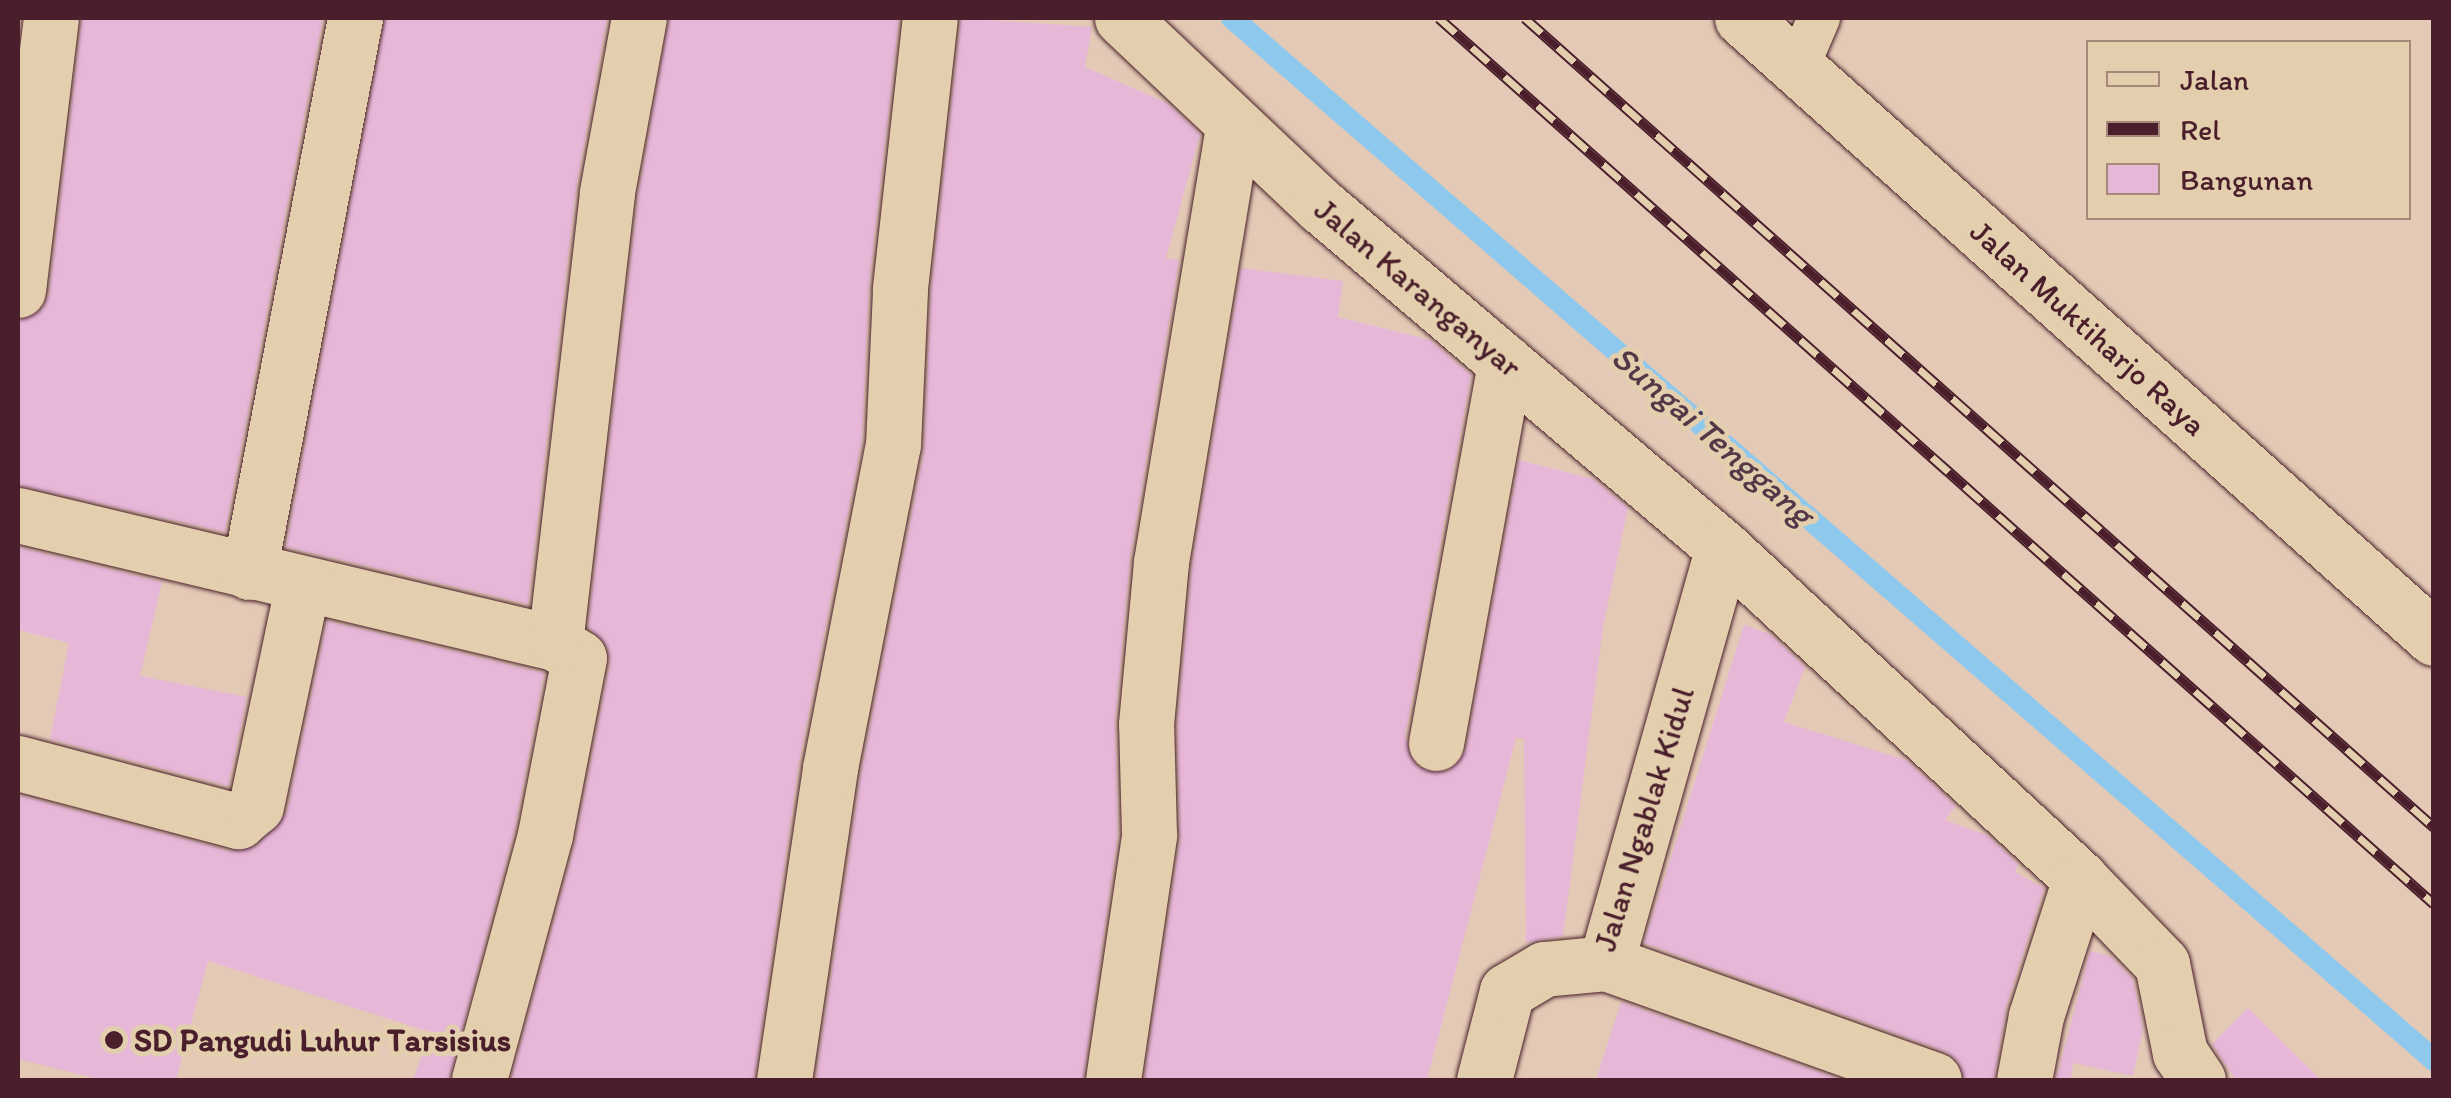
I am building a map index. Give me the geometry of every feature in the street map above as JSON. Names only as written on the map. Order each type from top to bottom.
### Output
[{"type":"street","points":[[18,290],[51,18]]},
{"type":"street","points":[[248,572],[355,18]]},
{"type":"street","points":[[555,643],[607,192],[639,18]]},
{"type":"street","points":[[784,1080],[830,768],[893,445],[900,288],[930,18]]},
{"type":"street","name":"Jalan Karanganyar","points":[[1122,18],[1233,125],[1723,548],[2080,879],[2162,964],[2180,1052],[2198,1080]]},
{"type":"street","name":"Jalan Muktiharjo Raya","points":[[1742,18],[2434,638]]},
{"type":"street","points":[[1113,1080],[1149,835],[1146,724],[1161,562],[1233,125]]},
{"type":"street","points":[[1436,744],[1505,362]]},
{"type":"street","points":[[18,515],[302,588],[555,643],[573,652],[582,668],[479,1080]]},
{"type":"street","name":"Jalan Ngablak Kidul","points":[[1484,1080],[1507,991],[1544,969],[1606,963],[1723,548]]},
{"type":"street","points":[[18,763],[238,821],[256,806],[302,588]]},
{"type":"street","points":[[2024,1080],[2036,1016],[2080,879]]},
{"type":"street","points":[[1606,963],[1934,1080]]},
{"type":"lane","points":[[1798,67],[1819,18]]},
{"type":"building","points":[[82,18],[323,18],[225,532],[18,485],[18,321],[42,309],[49,294]]},
{"type":"building","points":[[385,18],[607,18],[576,188],[528,604],[286,547]]},
{"type":"building","points":[[669,18],[899,18],[869,285],[862,441],[799,762],[754,1080],[511,1080],[575,843],[610,664],[607,645],[588,627],[638,197]]},
{"type":"building","points":[[961,18],[1092,27],[1085,67],[1167,103],[1200,134],[1166,258],[1179,260],[1130,559],[1115,721],[1118,833],[1083,1080],[816,1080],[861,773],[924,451],[931,290]]},
{"type":"building","points":[[1241,268],[1343,281],[1338,317],[1430,340],[1471,375],[1405,737],[1417,767],[1447,772],[1466,750],[1519,460],[1593,479],[1628,508],[1603,627],[1563,936],[1526,943],[1524,739],[1516,738],[1427,1080],[1144,1080],[1180,840],[1177,725],[1192,566]]},
{"type":"building","points":[[18,547],[162,582],[140,676],[247,697],[228,786],[50,739],[69,643],[18,630]]},
{"type":"building","points":[[327,621],[544,673],[515,828],[449,1080],[413,1080],[430,1032],[208,961],[176,1080],[102,1080],[18,1059],[18,795],[230,851],[257,846],[287,812]]},
{"type":"building","points":[[1744,625],[1770,634],[1805,667],[1784,722],[1906,760],[1956,806],[1945,820],[1987,835],[2018,864],[2015,872],[2044,888],[2006,1007],[1994,1080],[1964,1080],[1958,1061],[1944,1051],[1644,943]]},
{"type":"building","points":[[2090,951],[2110,956],[2133,979],[2143,1029],[2133,1076],[2073,1063],[2071,1080],[2056,1080]]},
{"type":"building","points":[[1621,1002],[1842,1080],[1596,1080]]},
{"type":"building","points":[[2248,1008],[2321,1080],[2236,1080],[2212,1044]]},
{"type":"waterway","name":"Sungai Tenggang","points":[[1232,18],[2434,1060]]},
{"type":"railway","points":[[1439,18],[2434,904]]},
{"type":"railway","points":[[1525,18],[2434,827]]},
{"type":"place","name":"SD Pangudi Luhur Tarsisius","points":[[114,1040]]}]
